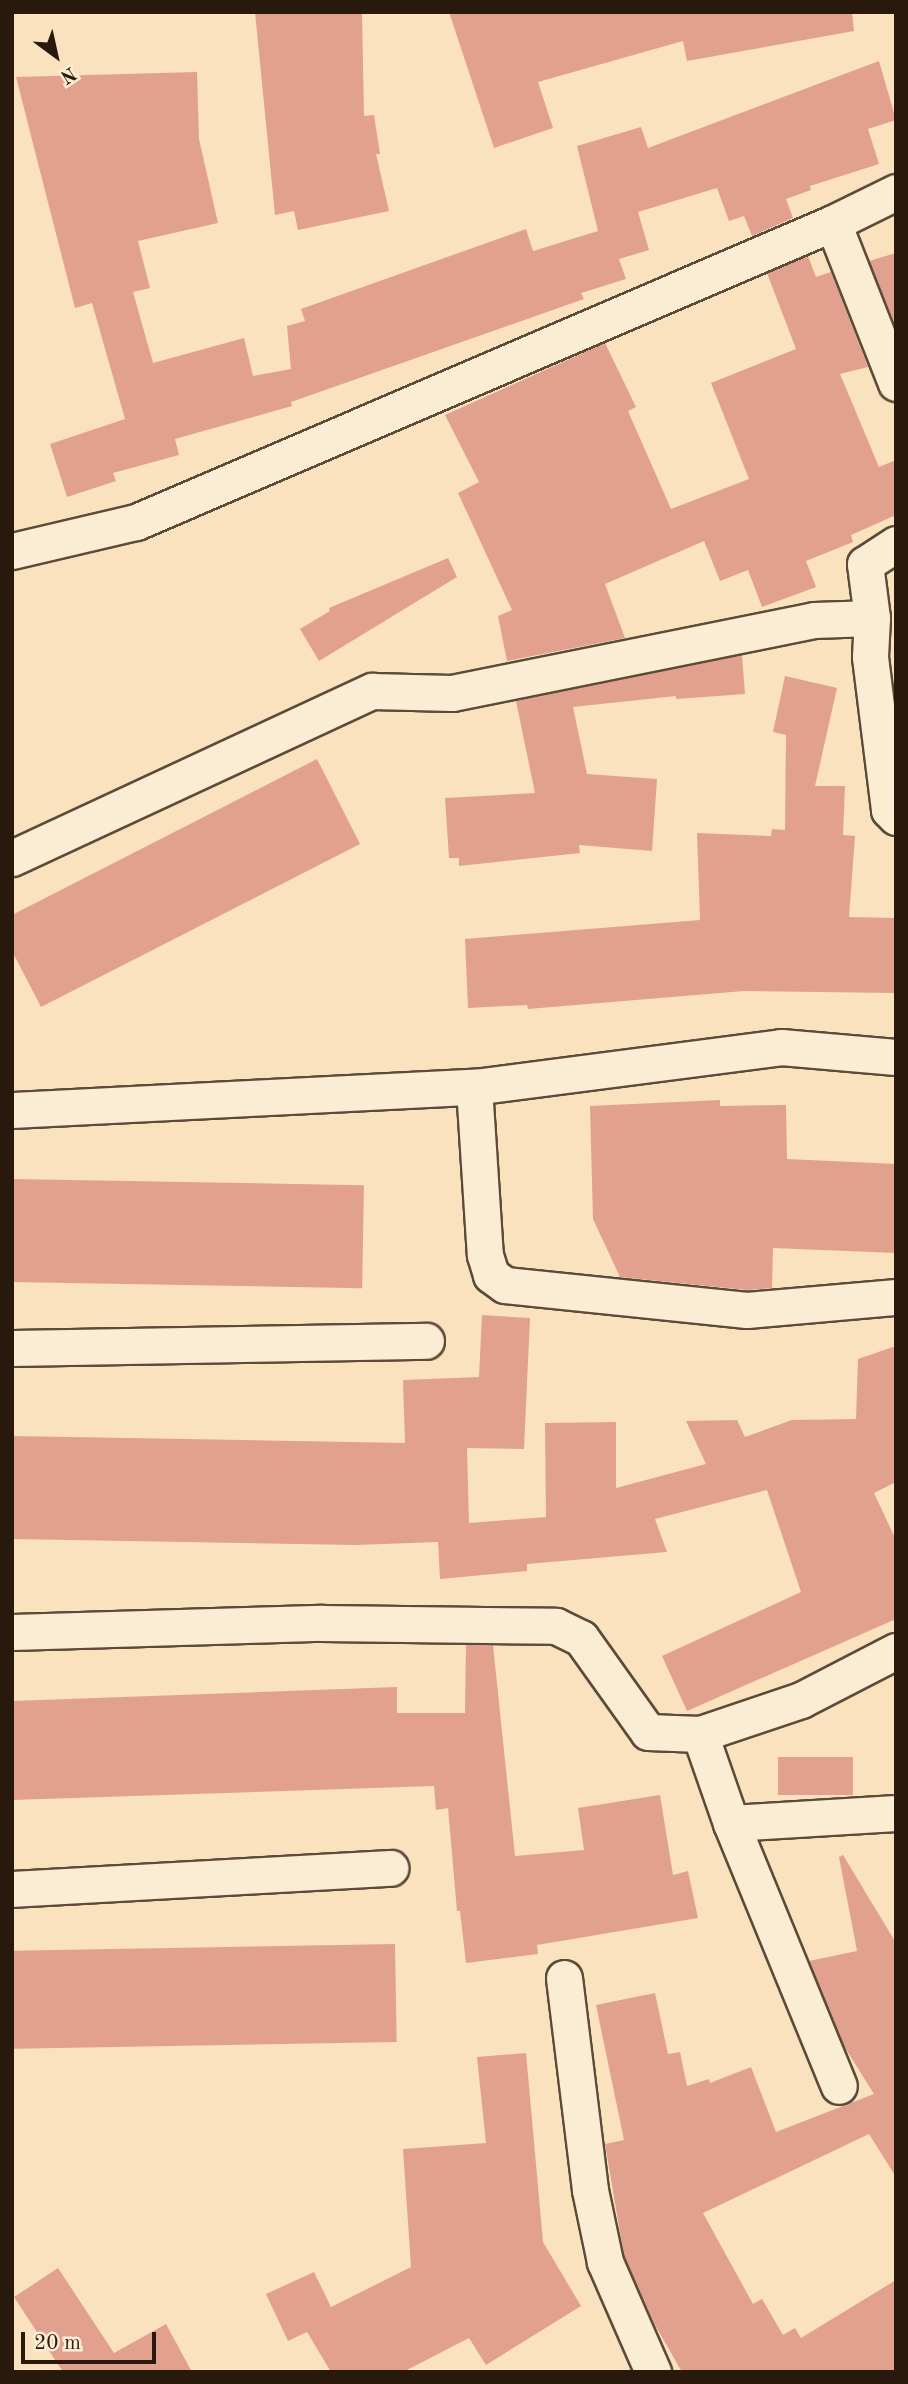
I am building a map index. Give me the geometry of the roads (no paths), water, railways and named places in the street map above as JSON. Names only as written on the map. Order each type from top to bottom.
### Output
[{"type":"street","points":[[12,551],[136,522],[833,223],[896,192]]},
{"type":"street","points":[[833,223],[896,383]]},
{"type":"street","points":[[896,544],[865,564],[872,618],[883,655],[889,810],[896,817]]},
{"type":"street","points":[[12,858],[372,691],[452,693],[814,620],[872,618]]},
{"type":"street","points":[[12,1110],[474,1087],[780,1047],[896,1056]]},
{"type":"street","points":[[474,1087],[485,1255],[491,1275],[505,1285],[747,1310],[896,1297]]},
{"type":"street","points":[[12,1348],[426,1341]]},
{"type":"street","points":[[12,1632],[323,1623],[556,1626],[581,1638],[648,1732],[700,1734],[801,1700],[896,1651]]},
{"type":"street","points":[[700,1734],[731,1822],[839,2086]]},
{"type":"street","points":[[731,1822],[896,1813]]},
{"type":"street","points":[[12,1889],[390,1868]]},
{"type":"street","points":[[564,1978],[590,2190],[605,2262],[653,2372]]}]
